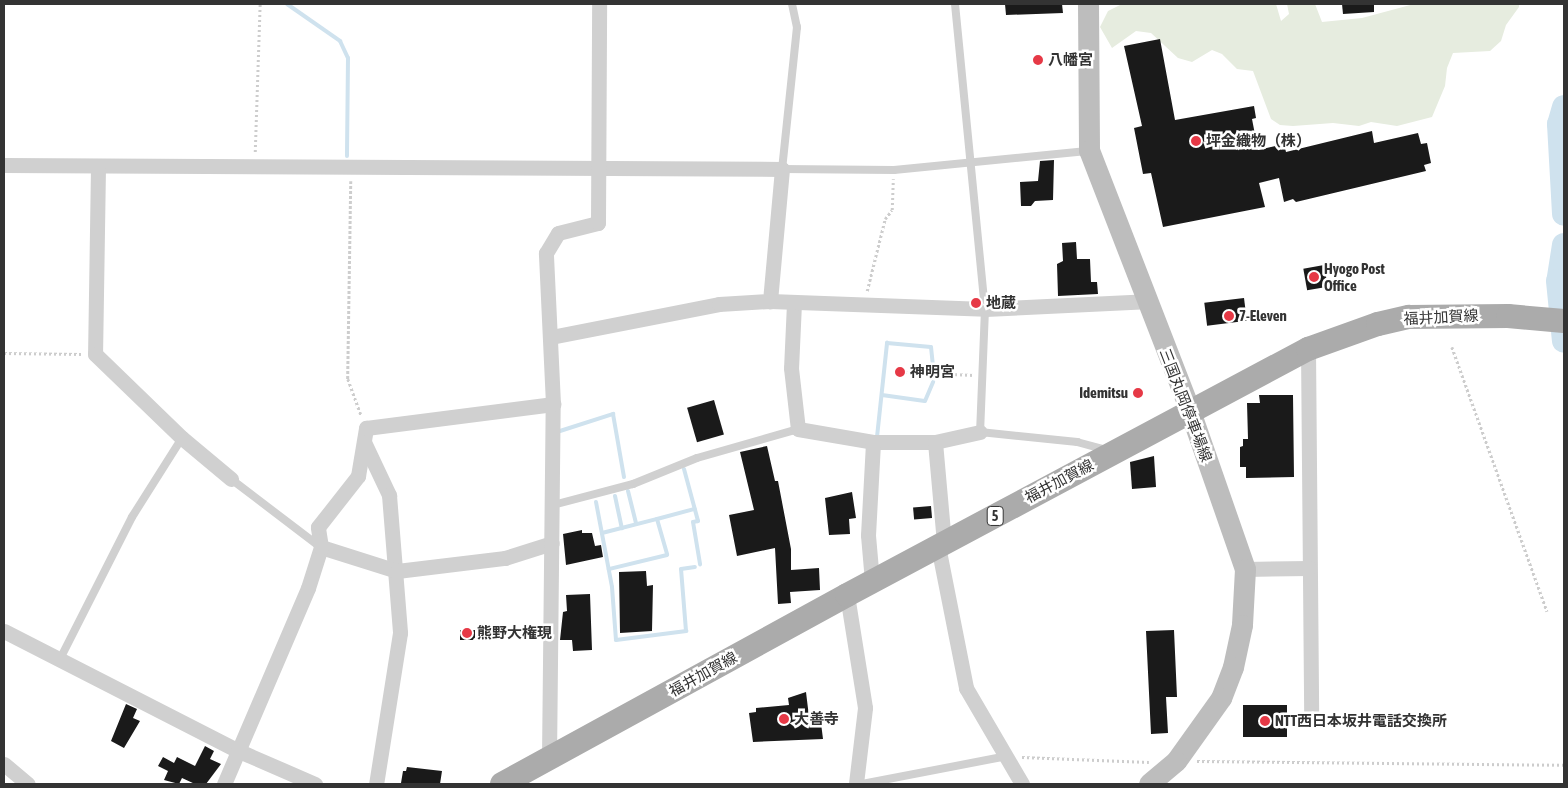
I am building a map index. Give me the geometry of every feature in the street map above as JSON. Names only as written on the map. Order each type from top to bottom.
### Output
[{"type":"main road","name":"三国丸岡停車場線","points":[[1088,4],[1089,150],[1190,411],[1245,569],[1242,625],[1234,667],[1221,698],[1174,762],[1149,784]]},
{"type":"main road","name":"福井加賀線","points":[[502,784],[941,544],[1308,350],[1378,324],[1409,317],[1508,316],[1564,321]]},
{"type":"street","points":[[549,758],[553,404],[546,253],[558,233],[598,223],[599,4]]},
{"type":"street","points":[[4,165],[351,169],[782,169],[770,301]]},
{"type":"street","points":[[98,167],[95,354],[182,438],[231,479]]},
{"type":"street","points":[[551,337],[718,304],[770,301],[863,306],[985,309],[1146,301]]},
{"type":"street","points":[[794,303],[791,368],[798,429],[873,442],[936,442],[980,432]]},
{"type":"street","points":[[1308,350],[1311,717]]},
{"type":"street","points":[[365,435],[553,404]]},
{"type":"street","points":[[224,784],[308,588],[321,547],[318,527],[358,476],[365,435]]},
{"type":"street","points":[[365,435],[389,496],[397,571],[400,633],[376,784]]},
{"type":"street","points":[[872,582],[868,535],[873,442]]},
{"type":"street","points":[[936,442],[941,544],[966,688],[1022,784]]},
{"type":"street","points":[[321,547],[397,571],[505,558],[552,543]]},
{"type":"street","points":[[1245,569],[1309,568]]},
{"type":"street","points":[[847,595],[865,708],[856,784]]},
{"type":"street","points":[[4,631],[59,662],[239,751],[315,784]]},
{"type":"street","points":[[4,764],[28,784]]},
{"type":"lane","points":[[792,4],[797,27],[782,169],[894,170],[1089,150]]},
{"type":"lane","points":[[954,4],[985,309],[980,432],[1077,442],[1114,452]]},
{"type":"lane","points":[[553,505],[633,484],[697,458],[798,429]]},
{"type":"lane","points":[[59,662],[132,517],[182,438]]},
{"type":"lane","points":[[231,479],[321,547]]},
{"type":"lane","points":[[862,784],[1007,756]]},
{"type":"path","points":[[255,167],[260,4]]},
{"type":"path","points":[[351,169],[348,379],[365,435]]},
{"type":"path","points":[[863,306],[885,218],[892,210],[894,170]]},
{"type":"path","points":[[1452,347],[1547,611]]},
{"type":"path","points":[[4,353],[95,354]]},
{"type":"path","points":[[905,372],[983,376]]},
{"type":"path","points":[[479,634],[551,638]]},
{"type":"path","points":[[1007,756],[1174,762],[1564,765]]},
{"type":"shaded area","points":[[1122,4],[1276,4],[1281,21],[1289,14],[1287,4],[1315,4],[1322,22],[1362,18],[1414,4],[1519,4],[1519,7],[1506,25],[1501,41],[1490,51],[1453,53],[1447,68],[1445,86],[1432,117],[1397,126],[1371,122],[1359,126],[1333,123],[1293,126],[1280,125],[1271,119],[1253,71],[1237,69],[1222,54],[1212,50],[1192,62],[1178,58],[1151,33],[1136,31],[1112,48],[1100,27],[1108,11]]},
{"type":"building","points":[[1005,4],[1062,4],[1063,13],[1006,15]]},
{"type":"building","points":[[1342,4],[1374,4],[1374,12],[1343,14]]},
{"type":"building","points":[[1160,39],[1175,120],[1254,106],[1256,118],[1252,119],[1258,150],[1284,144],[1286,152],[1372,131],[1374,143],[1418,133],[1421,144],[1427,143],[1431,163],[1424,165],[1426,171],[1296,202],[1293,199],[1284,202],[1279,178],[1259,183],[1265,207],[1163,227],[1151,173],[1143,174],[1134,128],[1142,126],[1124,46]]},
{"type":"building","points":[[1054,160],[1053,200],[1035,201],[1031,206],[1021,206],[1020,182],[1038,181],[1040,161]]},
{"type":"building","points":[[1076,242],[1077,259],[1090,259],[1091,282],[1097,282],[1098,294],[1058,296],[1057,264],[1063,261],[1062,243]]},
{"type":"building","points":[[1324,265],[1328,287],[1307,290],[1303,269]]},
{"type":"building","points":[[1244,298],[1247,321],[1207,326],[1204,303]]},
{"type":"building","points":[[1259,395],[1293,395],[1294,477],[1246,478],[1246,467],[1240,467],[1240,447],[1243,446],[1243,439],[1248,439],[1247,403],[1260,403]]},
{"type":"building","points":[[714,400],[724,435],[697,442],[687,408]]},
{"type":"building","points":[[767,446],[775,481],[778,481],[791,549],[791,570],[819,568],[820,590],[790,592],[791,603],[778,604],[775,548],[737,556],[729,515],[754,510],[740,452]]},
{"type":"building","points":[[1154,456],[1156,487],[1132,489],[1130,462]]},
{"type":"building","points":[[852,492],[856,518],[849,519],[850,534],[829,535],[825,498]]},
{"type":"building","points":[[931,506],[932,518],[914,520],[913,508]]},
{"type":"building","points":[[582,530],[582,533],[592,533],[595,546],[601,545],[603,557],[566,565],[563,534]]},
{"type":"building","points":[[646,571],[647,586],[653,585],[652,631],[620,633],[619,572]]},
{"type":"building","points":[[590,594],[592,650],[573,651],[572,640],[560,640],[563,612],[567,611],[566,595]]},
{"type":"building","points":[[460,630],[475,630],[475,640],[460,640]]},
{"type":"building","points":[[1174,630],[1177,697],[1166,697],[1168,733],[1151,734],[1146,631]]},
{"type":"building","points":[[806,692],[810,725],[821,723],[823,739],[753,742],[749,713],[756,712],[756,708],[789,705],[788,698]]},
{"type":"building","points":[[126,704],[137,709],[133,718],[140,721],[124,748],[111,741]]},
{"type":"building","name":"NTT西日本坂井電話交換所","points":[[1243,705],[1287,705],[1287,737],[1243,737]]},
{"type":"building","points":[[205,746],[214,751],[210,759],[221,764],[206,784],[195,784],[182,778],[179,784],[164,780],[168,771],[158,766],[163,757],[174,763],[177,757],[195,766]]},
{"type":"building","points":[[407,767],[442,771],[440,784],[401,783],[403,771],[406,771]]},
{"type":"waterway","points":[[287,4],[340,41],[348,58],[347,156]]},
{"type":"waterway","points":[[1564,107],[1559,124],[1564,214]]},
{"type":"waterway","points":[[1564,245],[1558,281],[1564,341]]},
{"type":"waterway","points":[[877,437],[887,343],[931,347],[933,365]]},
{"type":"waterway","points":[[882,395],[925,401],[933,382]]},
{"type":"waterway","points":[[560,431],[613,414],[624,477]]},
{"type":"waterway","points":[[684,469],[698,521],[693,522],[700,564]]},
{"type":"waterway","points":[[628,491],[636,524]]},
{"type":"waterway","points":[[615,496],[622,528]]},
{"type":"waterway","points":[[596,502],[612,587],[616,640],[686,631],[681,569],[695,567]]},
{"type":"waterway","points":[[657,519],[695,509]]},
{"type":"waterway","points":[[602,533],[657,519],[667,555],[609,569]]},
{"type":"place","name":"八幡宮","points":[[1038,60]]},
{"type":"place","name":"坪金織物（株）","points":[[1196,141]]},
{"type":"place","name":"Hyogo Post Office","points":[[1314,277]]},
{"type":"place","name":"地蔵","points":[[976,303]]},
{"type":"place","name":"7-Eleven","points":[[1229,316]]},
{"type":"place","name":"神明宮","points":[[900,372]]},
{"type":"place","name":"Idemitsu","points":[[1138,393]]},
{"type":"place","name":"熊野大権現","points":[[467,633]]},
{"type":"place","name":"大善寺","points":[[784,719]]},
{"type":"place","name":"NTT西日本坂井電話交換所","points":[[1265,721]]}]
